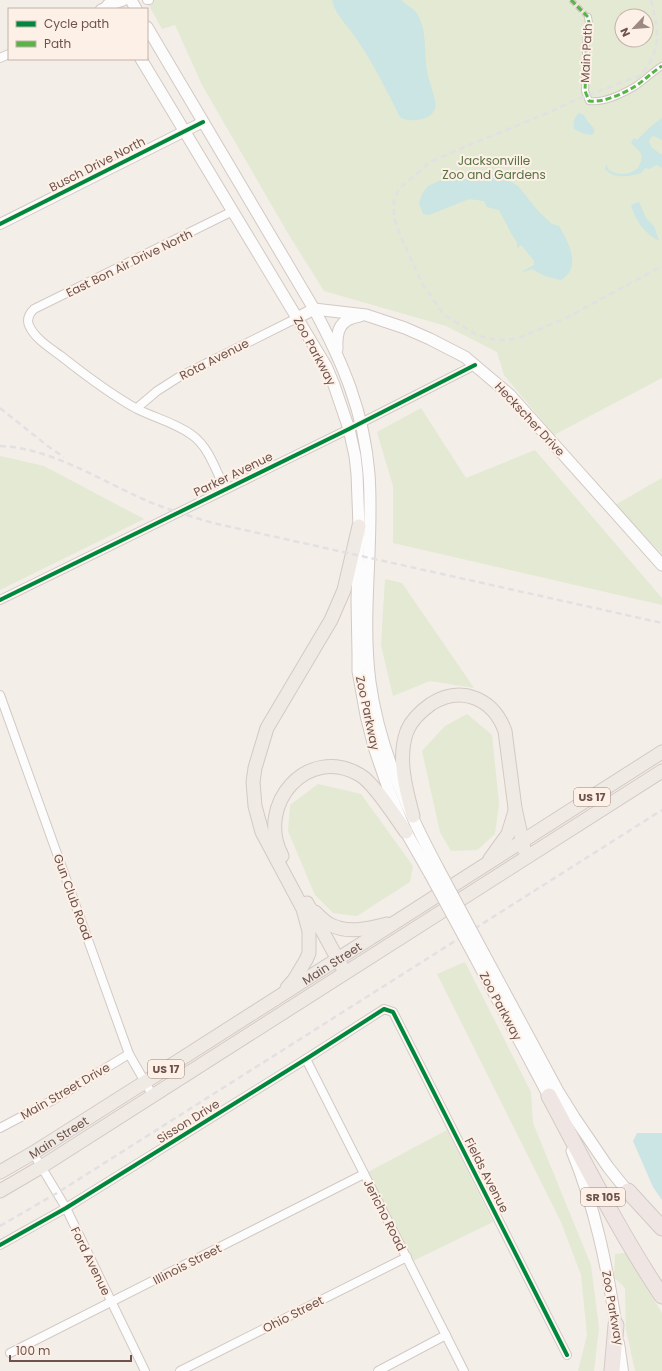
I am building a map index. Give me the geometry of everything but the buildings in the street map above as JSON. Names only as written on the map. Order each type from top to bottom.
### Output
[{"type":"highway","name":"SR 105","points":[[549,1096],[642,1266],[662,1296]]},
{"type":"highway","name":"SR 105","points":[[628,1192],[662,1228]]},
{"type":"highway","points":[[612,1371],[616,1325]]},
{"type":"main road","points":[[106,6],[123,0]]},
{"type":"main road","name":"Zoo Parkway","points":[[148,29],[314,309],[337,354],[354,394],[362,422],[369,474],[367,615],[370,683],[386,749],[434,871]]},
{"type":"main road","name":"Zoo Parkway","points":[[142,60],[326,366],[337,392],[349,429],[358,474],[360,526],[357,600],[359,678],[374,747],[388,788],[406,832],[434,871],[480,956],[567,1105],[595,1148],[628,1192],[662,1233]]},
{"type":"main road","points":[[297,318],[314,309]]},
{"type":"main road","name":"Heckscher Drive","points":[[314,309],[366,315],[405,328],[465,357],[510,395],[662,564]]},
{"type":"main road","points":[[337,354],[336,336],[339,327],[354,317],[366,315]]},
{"type":"main road","points":[[342,976],[262,832],[255,806],[253,782],[255,768],[267,728],[331,620],[344,590],[360,526]]},
{"type":"main road","points":[[413,816],[402,763],[407,732],[418,714],[442,698],[452,695],[461,695],[479,699],[493,710],[503,724],[507,738],[515,808],[526,857]]},
{"type":"main road","name":"Main Street","points":[[0,1172],[33,1153],[276,999],[662,752]]},
{"type":"main road","points":[[276,999],[294,980],[309,953],[309,931],[306,909],[280,852],[274,825],[280,800],[288,788],[299,777],[313,770],[330,767],[346,768],[361,775],[373,787],[406,832]]},
{"type":"main road","name":"Main Street","points":[[0,1191],[41,1167],[153,1096],[662,771]]},
{"type":"main road","points":[[486,864],[508,834],[515,808]]},
{"type":"main road","points":[[306,909],[328,924],[346,930],[372,928],[397,922]]},
{"type":"main road","name":"Zoo Parkway","points":[[480,956],[549,1096],[575,1159],[595,1220],[616,1325]]},
{"type":"street","name":"Main Path","points":[[588,17],[589,23],[586,39],[585,90],[589,101],[600,101],[631,88],[662,66]]},
{"type":"street","name":"Busch Drive North","points":[[0,224],[203,122]]},
{"type":"street","name":"East Bon Air Drive North","points":[[136,408],[95,383],[41,340],[28,324],[29,314],[34,309],[233,211]]},
{"type":"street","name":"Rota Avenue","points":[[136,408],[179,376],[297,318]]},
{"type":"street","name":"Parker Avenue","points":[[0,600],[349,429],[475,365]]},
{"type":"street","points":[[136,408],[191,434],[200,442],[208,453],[225,489]]},
{"type":"street","name":"Gun Club Road","points":[[0,695],[129,1054],[153,1096]]},
{"type":"street","name":"Sisson Drive","points":[[0,1245],[66,1208],[384,1009]]},
{"type":"street","name":"Fields Avenue","points":[[384,1009],[393,1012],[567,1356]]},
{"type":"street","name":"Main Street Drive","points":[[0,1128],[53,1100],[129,1054]]},
{"type":"street","name":"Jericho Road","points":[[306,1059],[464,1371]]},
{"type":"street","name":"Ford Avenue","points":[[33,1153],[66,1208],[145,1371]]},
{"type":"street","name":"Illinois Street","points":[[10,1354],[364,1174]]},
{"type":"street","name":"Ohio Street","points":[[180,1371],[407,1257]]},
{"type":"street","name":"Zoo Parkway","points":[[616,1325],[623,1371]]},
{"type":"street","points":[[378,1371],[446,1335]]},
{"type":"green space","name":"Jacksonville Zoo and Gardens","points":[[146,0],[662,0],[662,378],[554,435],[504,375],[497,352],[446,326],[324,291],[289,235],[202,85],[175,25],[162,29]]},
{"type":"green space","points":[[421,408],[466,478],[535,450],[662,598],[662,605],[393,543],[393,486],[377,432]]},
{"type":"green space","points":[[0,456],[44,466],[144,519],[0,590]]},
{"type":"green space","points":[[662,478],[662,554],[615,505]]},
{"type":"green space","points":[[385,579],[402,583],[474,688],[430,681],[393,696],[381,645]]},
{"type":"green space","points":[[467,714],[492,735],[499,803],[495,834],[477,850],[451,851],[440,832],[422,751],[445,726]]},
{"type":"green space","points":[[318,784],[361,794],[413,866],[410,882],[357,916],[333,913],[315,895],[288,831],[290,805]]},
{"type":"green space","points":[[465,962],[531,1092],[533,1123],[591,1265],[599,1328],[594,1371],[578,1371],[587,1335],[581,1275],[561,1222],[437,974]]},
{"type":"green space","points":[[447,1130],[493,1222],[413,1261],[368,1172]]},
{"type":"green space","points":[[625,1253],[662,1313],[662,1371],[635,1371],[626,1329],[625,1288],[614,1277],[615,1254]]},
{"type":"water","points":[[332,0],[401,0],[416,12],[422,23],[427,71],[436,106],[429,116],[419,120],[409,120],[400,117],[369,59],[336,11]]},
{"type":"water","points":[[579,113],[584,115],[593,127],[594,133],[591,135],[574,129],[574,120]]},
{"type":"water","points":[[662,118],[662,140],[654,136],[651,137],[649,142],[652,148],[662,155],[662,168],[657,165],[649,169],[645,168],[641,173],[622,176],[617,176],[605,169],[606,164],[609,170],[618,174],[623,174],[632,172],[636,169],[642,158],[641,153],[631,143],[634,138],[637,140],[652,125]]},
{"type":"water","points":[[489,174],[500,175],[518,186],[539,212],[552,224],[559,226],[572,254],[571,268],[567,275],[561,280],[545,276],[532,269],[523,272],[534,265],[534,261],[522,246],[520,245],[517,249],[517,242],[499,210],[487,207],[484,201],[469,199],[429,215],[423,214],[419,203],[422,194],[428,186],[450,178],[467,179]]},
{"type":"water","points":[[639,202],[646,218],[654,226],[659,241],[649,235],[635,216],[631,205]]},
{"type":"water","points":[[637,1133],[662,1133],[662,1200],[653,1187],[633,1141]]},
{"type":"tunnel","points":[[571,0],[588,17]]},
{"type":"railway","points":[[651,0],[656,21],[657,41],[652,59],[639,76],[575,100],[550,112],[430,162],[399,189],[394,200],[394,217],[400,235],[422,283],[444,315],[479,336],[497,340],[509,340],[521,337],[566,318],[662,266]]},
{"type":"railway","points":[[0,408],[64,457]]},
{"type":"railway","points":[[0,446],[19,448],[55,458],[151,503],[213,523],[662,623]]},
{"type":"railway","points":[[0,1226],[57,1193],[662,810]]},
{"type":"marked path","points":[[571,0],[588,17],[589,23],[586,39],[585,91],[589,101],[600,101],[624,92],[638,85],[662,66]]},
{"type":"cycle path","points":[[0,224],[203,122]]},
{"type":"cycle path","points":[[0,600],[349,429],[475,365]]},
{"type":"cycle path","points":[[0,1245],[66,1208],[384,1009],[393,1012],[567,1355]]}]
